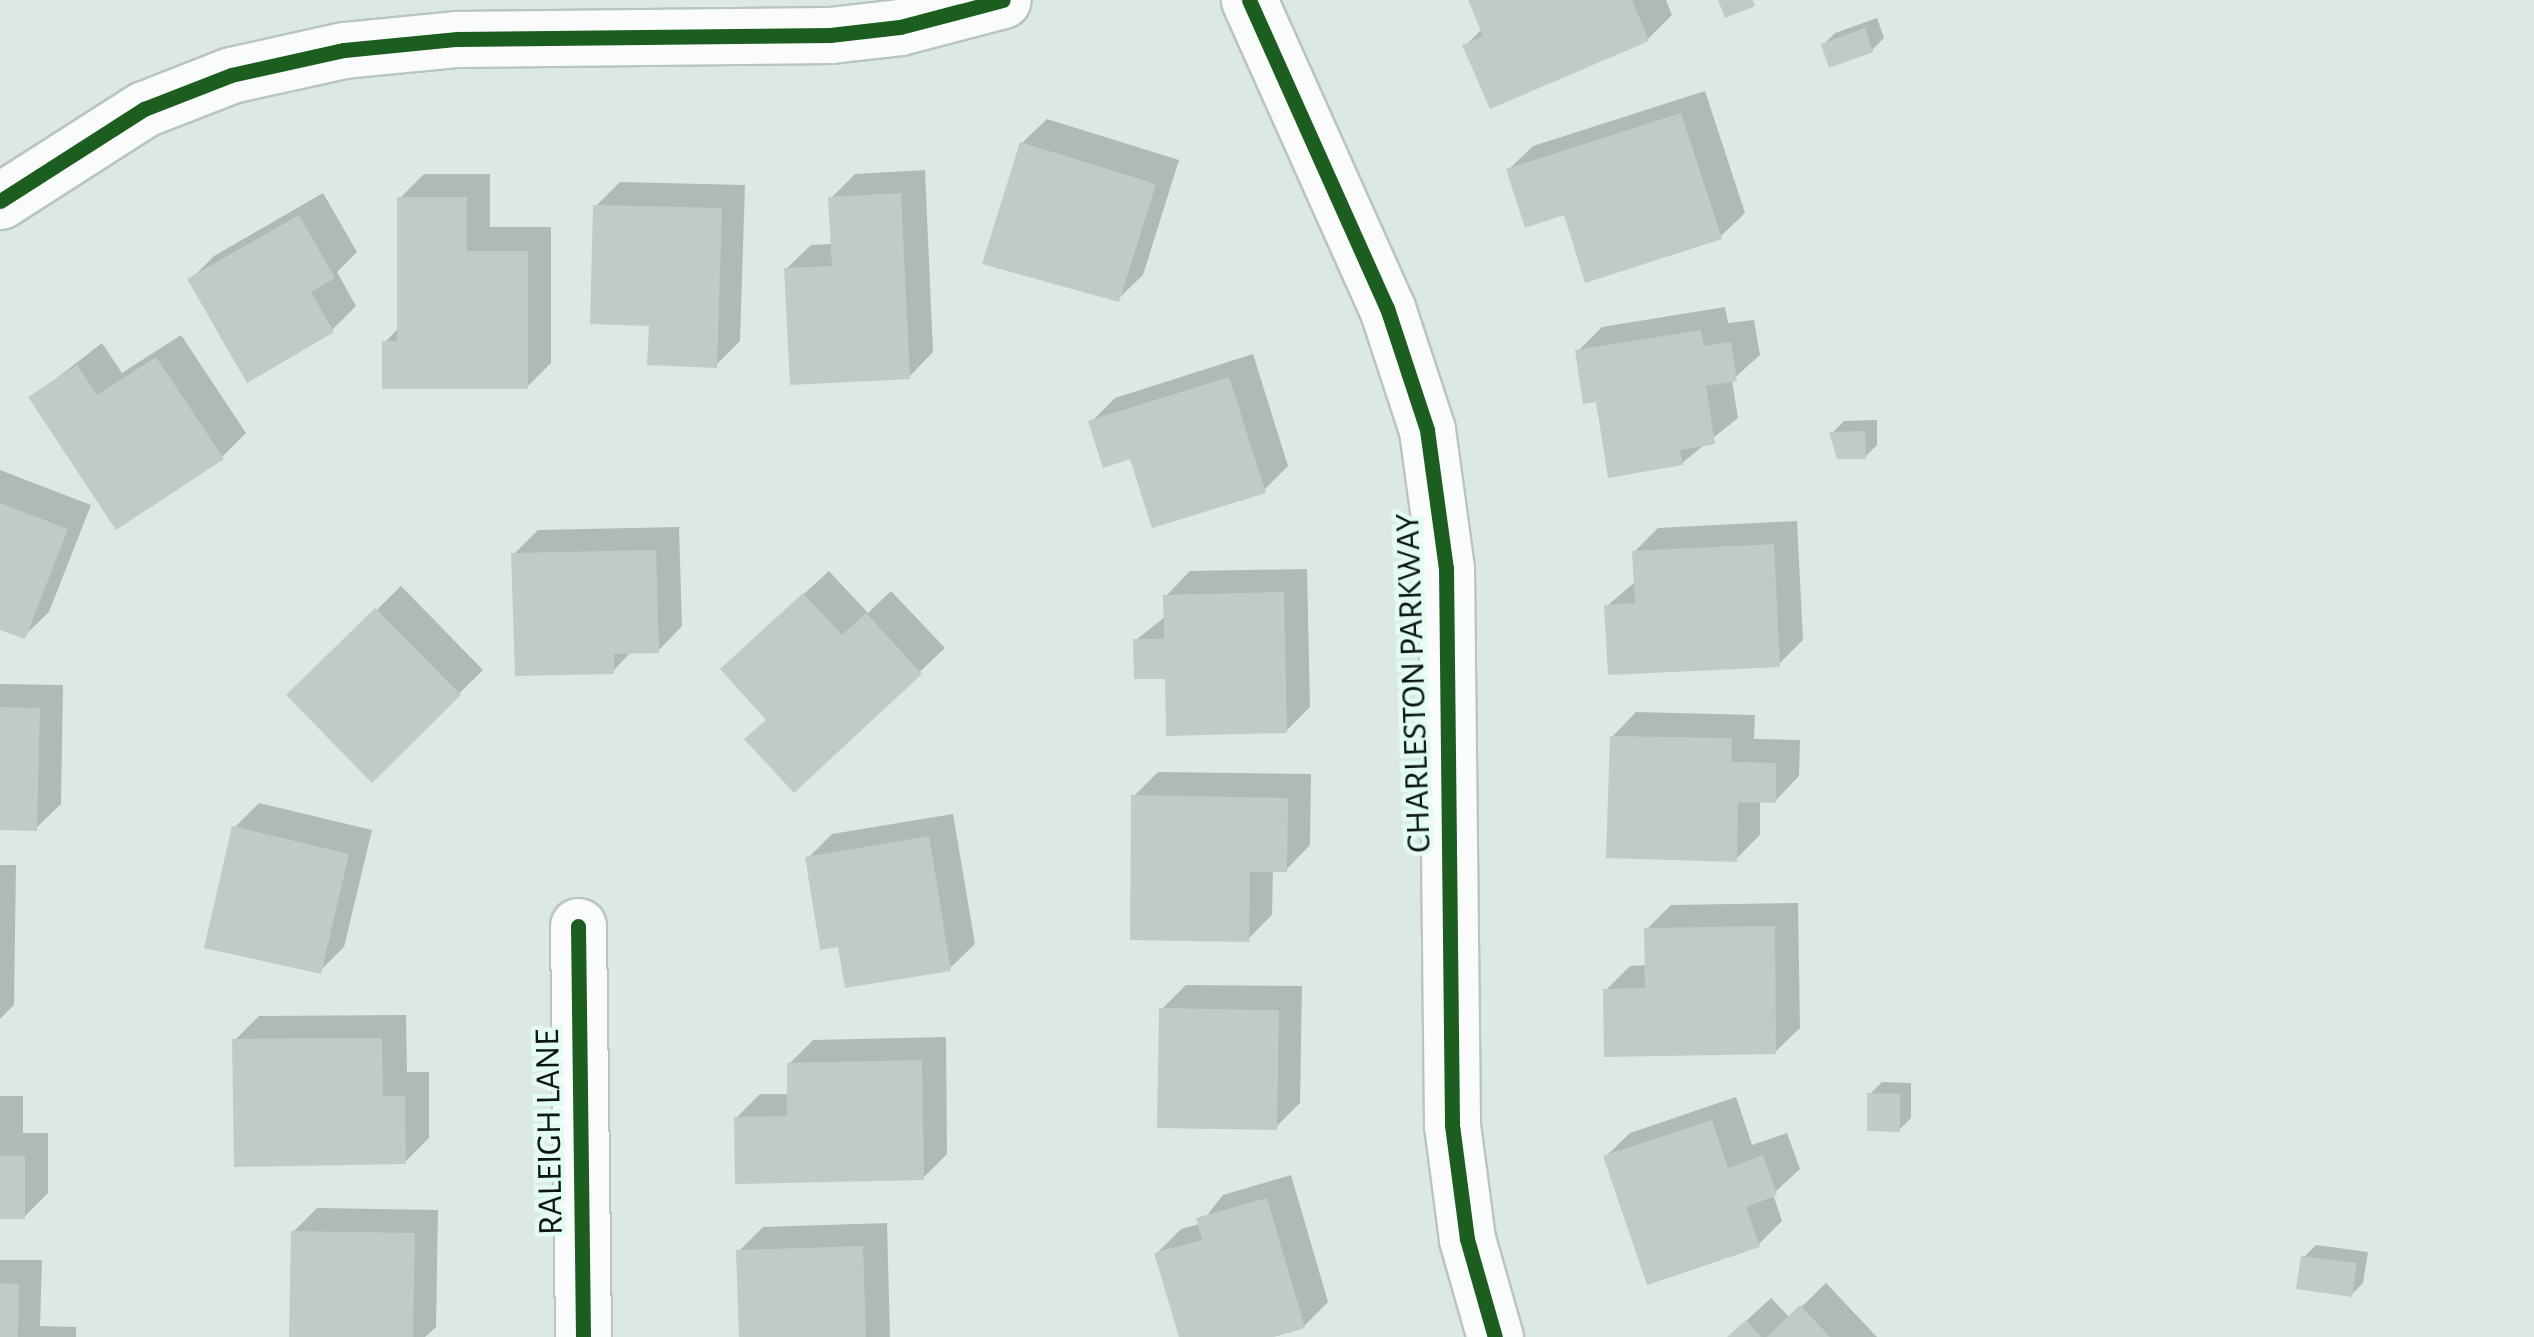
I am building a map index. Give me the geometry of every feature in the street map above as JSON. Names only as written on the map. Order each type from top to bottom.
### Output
[{"type":"street","points":[[0,201],[144,108],[231,75],[344,50],[456,38],[830,35],[900,27],[1003,0]]},
{"type":"street","name":"CHARLESTON PARKWAY","points":[[1249,0],[1387,308],[1427,430],[1446,568],[1452,1126],[1467,1239],[1495,1337]]},
{"type":"street","name":"RALEIGH LANE","points":[[578,926],[582,1337]]},
{"type":"building","points":[[1468,0],[1632,0],[1649,41],[1490,109],[1462,45],[1483,36]]},
{"type":"building","points":[[1718,0],[1753,0],[1755,6],[1725,18]]},
{"type":"building","points":[[1865,28],[1873,52],[1829,68],[1821,44]]},
{"type":"building","points":[[1681,113],[1722,239],[1585,283],[1564,215],[1525,228],[1506,169]]},
{"type":"building","points":[[1020,142],[1156,184],[1119,302],[982,264]]},
{"type":"building","points":[[901,193],[910,379],[790,385],[784,268],[832,266],[828,197]]},
{"type":"building","points":[[397,197],[467,197],[467,251],[528,251],[528,389],[382,389],[382,341],[397,341]]},
{"type":"building","points":[[593,205],[722,208],[717,368],[647,365],[649,326],[590,324]]},
{"type":"building","points":[[299,215],[335,278],[311,292],[334,332],[247,383],[187,279]]},
{"type":"building","points":[[1701,330],[1704,346],[1731,342],[1737,381],[1706,386],[1715,444],[1680,450],[1683,465],[1608,478],[1596,402],[1583,404],[1575,350]]},
{"type":"building","points":[[156,357],[224,459],[116,530],[28,397],[77,365],[97,395]]},
{"type":"building","points":[[1229,377],[1266,493],[1152,528],[1130,459],[1103,468],[1088,421]]},
{"type":"building","points":[[1865,431],[1866,459],[1837,459],[1829,432]]},
{"type":"building","points":[[0,503],[68,529],[25,639],[0,630]]},
{"type":"building","points":[[1774,544],[1780,667],[1608,675],[1604,605],[1635,603],[1632,551]]},
{"type":"building","points":[[656,550],[659,653],[614,654],[614,674],[515,676],[511,553]]},
{"type":"building","points":[[1284,592],[1287,733],[1166,736],[1165,679],[1134,679],[1133,639],[1164,639],[1163,595]]},
{"type":"building","points":[[803,593],[842,635],[866,613],[922,674],[794,793],[744,739],[766,720],[720,669]]},
{"type":"building","points":[[375,608],[461,695],[372,783],[286,695]]},
{"type":"building","points":[[0,707],[40,708],[37,831],[0,830]]},
{"type":"building","points":[[1610,736],[1732,738],[1731,762],[1776,763],[1776,803],[1738,802],[1737,862],[1606,858]]},
{"type":"building","points":[[1131,795],[1288,798],[1287,872],[1250,872],[1249,942],[1130,940]]},
{"type":"building","points":[[232,826],[349,854],[321,974],[204,948]]},
{"type":"building","points":[[929,836],[951,971],[845,988],[838,947],[820,950],[805,857]]},
{"type":"building","points":[[1775,926],[1776,1054],[1604,1057],[1603,989],[1645,988],[1644,928]]},
{"type":"building","points":[[1159,1008],[1279,1010],[1277,1130],[1157,1128]]},
{"type":"building","points":[[382,1038],[383,1096],[405,1096],[406,1164],[234,1167],[232,1039]]},
{"type":"building","points":[[922,1060],[924,1180],[735,1184],[734,1117],[787,1116],[787,1063]]},
{"type":"building","points":[[1867,1093],[1900,1094],[1900,1132],[1867,1131]]},
{"type":"building","points":[[1712,1120],[1728,1168],[1763,1155],[1777,1195],[1746,1207],[1760,1247],[1647,1285],[1603,1156]]},
{"type":"building","points":[[0,1156],[25,1156],[25,1219],[0,1219]]},
{"type":"building","points":[[1267,1198],[1305,1328],[1274,1337],[1179,1337],[1154,1253],[1202,1240],[1196,1218]]},
{"type":"building","points":[[291,1231],[415,1233],[413,1337],[289,1337]]},
{"type":"building","points":[[863,1246],[866,1337],[739,1337],[736,1250]]},
{"type":"building","points":[[2301,1256],[2357,1263],[2352,1297],[2296,1289]]},
{"type":"building","points":[[0,1283],[19,1284],[18,1337],[0,1337]]},
{"type":"building","points":[[1800,1305],[1830,1337],[1767,1337]]},
{"type":"building","points":[[1746,1320],[1761,1337],[1727,1337]]},
{"type":"cycle path","points":[[0,201],[144,109],[231,75],[344,50],[457,39],[830,35],[900,27],[1003,0]]},
{"type":"cycle path","points":[[1249,0],[1387,308],[1427,430],[1446,568],[1452,1125],[1467,1239],[1495,1337]]},
{"type":"cycle path","points":[[578,926],[583,1337]]}]
